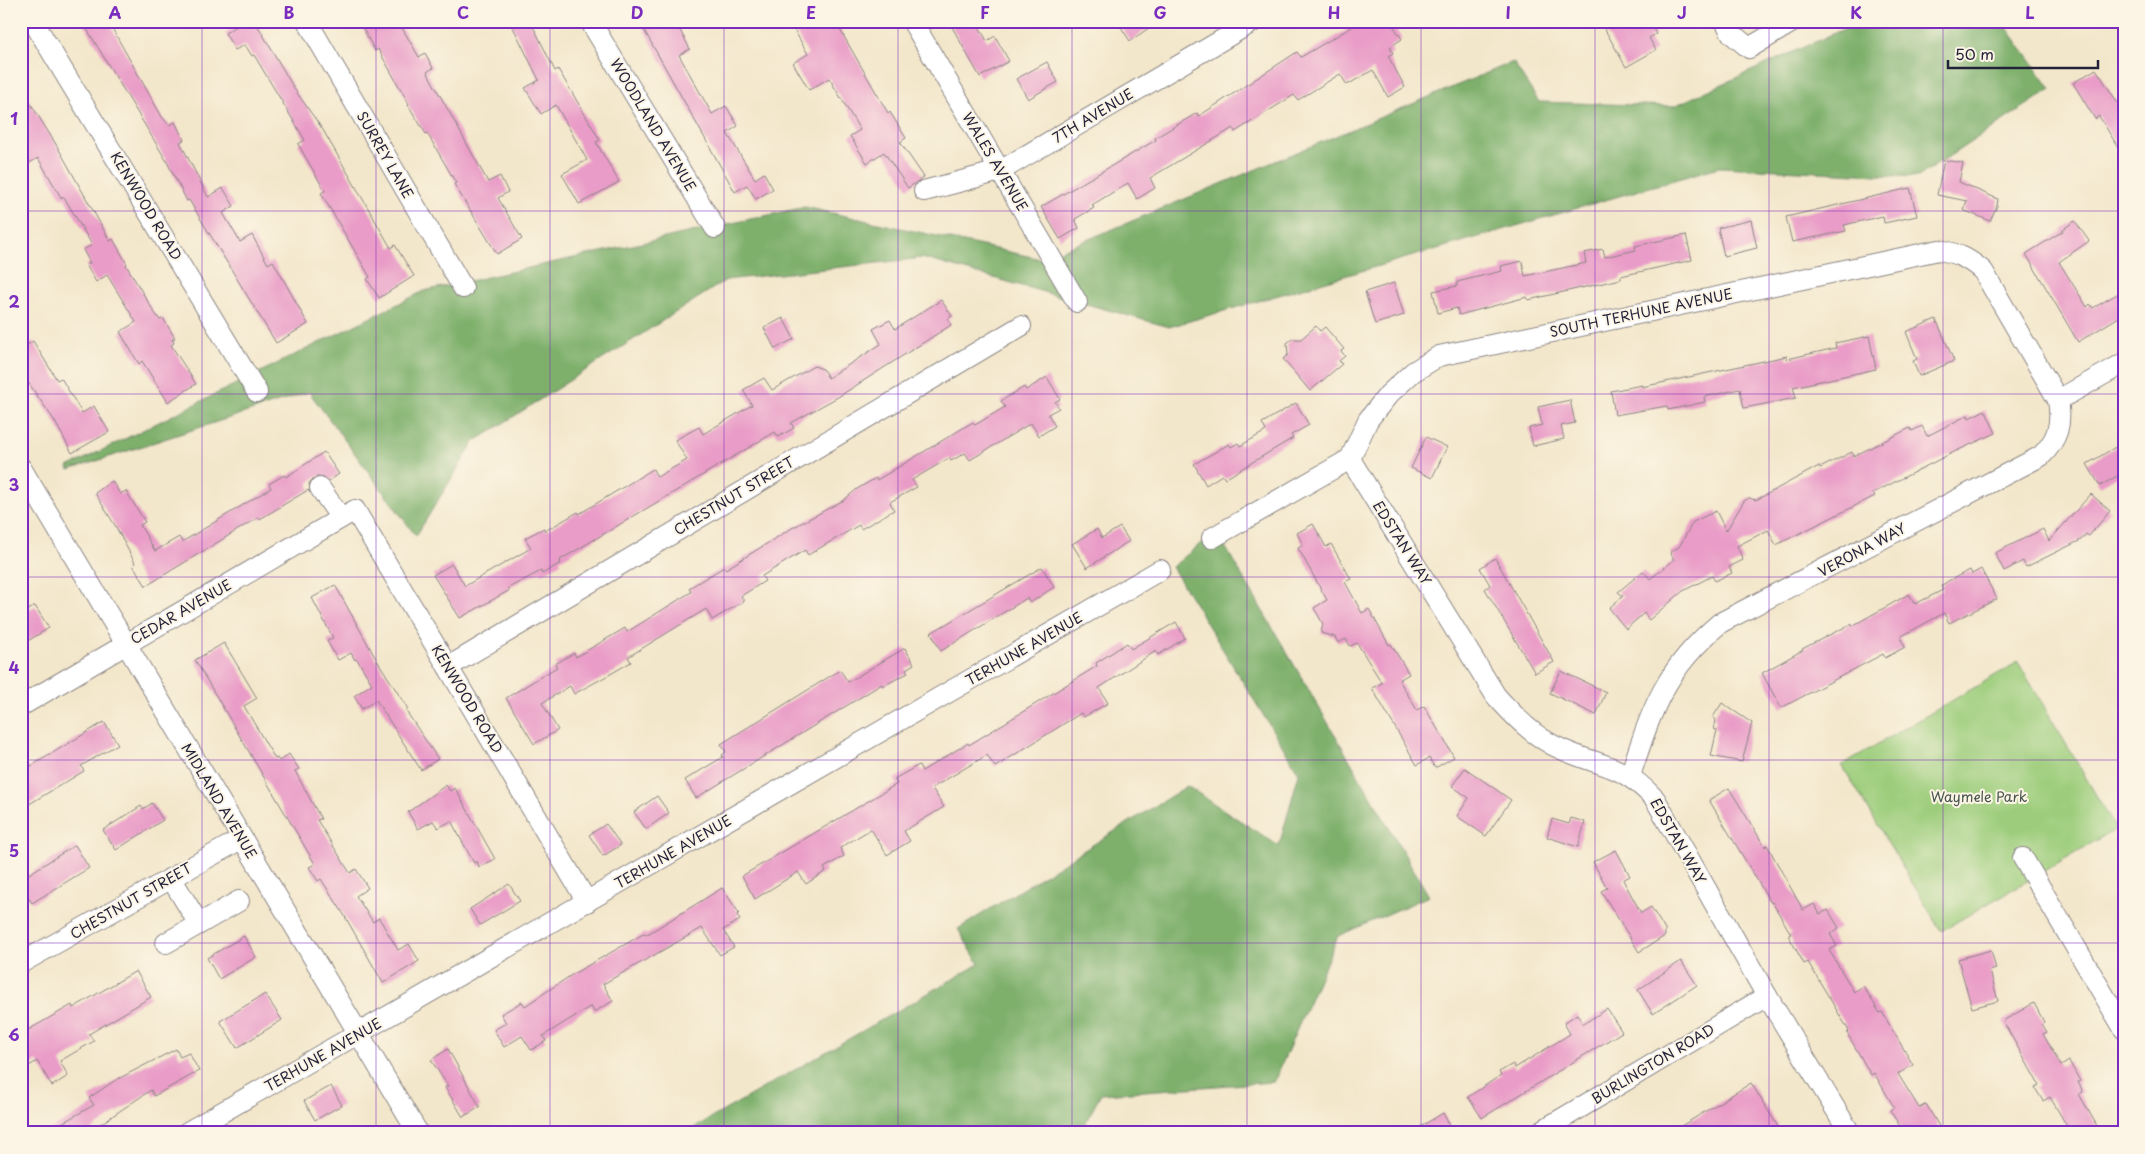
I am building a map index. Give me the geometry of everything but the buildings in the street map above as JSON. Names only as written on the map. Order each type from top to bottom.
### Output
[{"type":"street","name":"KENWOOD ROAD","points":[[33,21],[257,392]]},
{"type":"street","name":"SURREY LANE","points":[[307,21],[463,288]]},
{"type":"street","name":"WOODLAND AVENUE","points":[[590,21],[715,228]]},
{"type":"street","name":"WALES AVENUE","points":[[912,21],[1077,302]]},
{"type":"street","name":"7TH AVENUE","points":[[924,191],[1000,171],[1254,21]]},
{"type":"street","points":[[1724,21],[1732,34],[1749,48],[1794,21]]},
{"type":"street","name":"SOUTH TERHUNE AVENUE","points":[[1350,458],[1368,420],[1389,394],[1414,372],[1439,356],[1939,250],[1956,253],[1971,260],[1983,271],[2058,400]]},
{"type":"street","name":"CHESTNUT STREET","points":[[448,666],[1021,326]]},
{"type":"street","points":[[2058,400],[2124,363]]},
{"type":"street","name":"VERONA WAY","points":[[1630,776],[1659,695],[1675,669],[1697,643],[1720,623],[2041,456],[2051,446],[2058,432],[2061,416],[2058,400]]},
{"type":"street","points":[[1212,538],[1350,458]]},
{"type":"street","name":"EDSTAN WAY","points":[[1350,458],[1496,696],[1515,717],[1536,735],[1561,749],[1613,766],[1630,776],[1655,799],[1767,996],[1850,1133]]},
{"type":"street","name":"MIDLAND AVENUE","points":[[21,468],[418,1133]]},
{"type":"street","points":[[320,488],[342,518]]},
{"type":"street","name":"KENWOOD ROAD","points":[[342,518],[355,510],[587,902]]},
{"type":"street","name":"CEDAR AVENUE","points":[[21,706],[342,518]]},
{"type":"street","name":"TERHUNE AVENUE","points":[[186,1133],[1160,570]]},
{"type":"street","name":"CHESTNUT STREET","points":[[21,964],[241,839]]},
{"type":"street","points":[[2023,858],[2124,1028]]},
{"type":"street","points":[[171,878],[199,924]]},
{"type":"street","points":[[166,943],[239,901]]},
{"type":"street","name":"BURLINGTON ROAD","points":[[1538,1133],[1767,996]]},
{"type":"green space","points":[[1861,21],[2002,21],[2051,89],[1918,177],[1719,167],[1169,327],[922,258],[726,280],[474,442],[416,536],[309,392],[69,470],[68,467],[424,291],[805,207],[1041,259],[1513,62],[1539,102],[1674,106]]},
{"type":"green space","points":[[1216,531],[1429,896],[1338,936],[1274,1082],[1101,1094],[1080,1133],[685,1133],[979,964],[958,929],[1187,786],[1279,846],[1299,773],[1172,567]]},
{"type":"green space","name":"Waymele Park","points":[[2018,662],[2116,829],[1941,931],[1842,765]]}]
